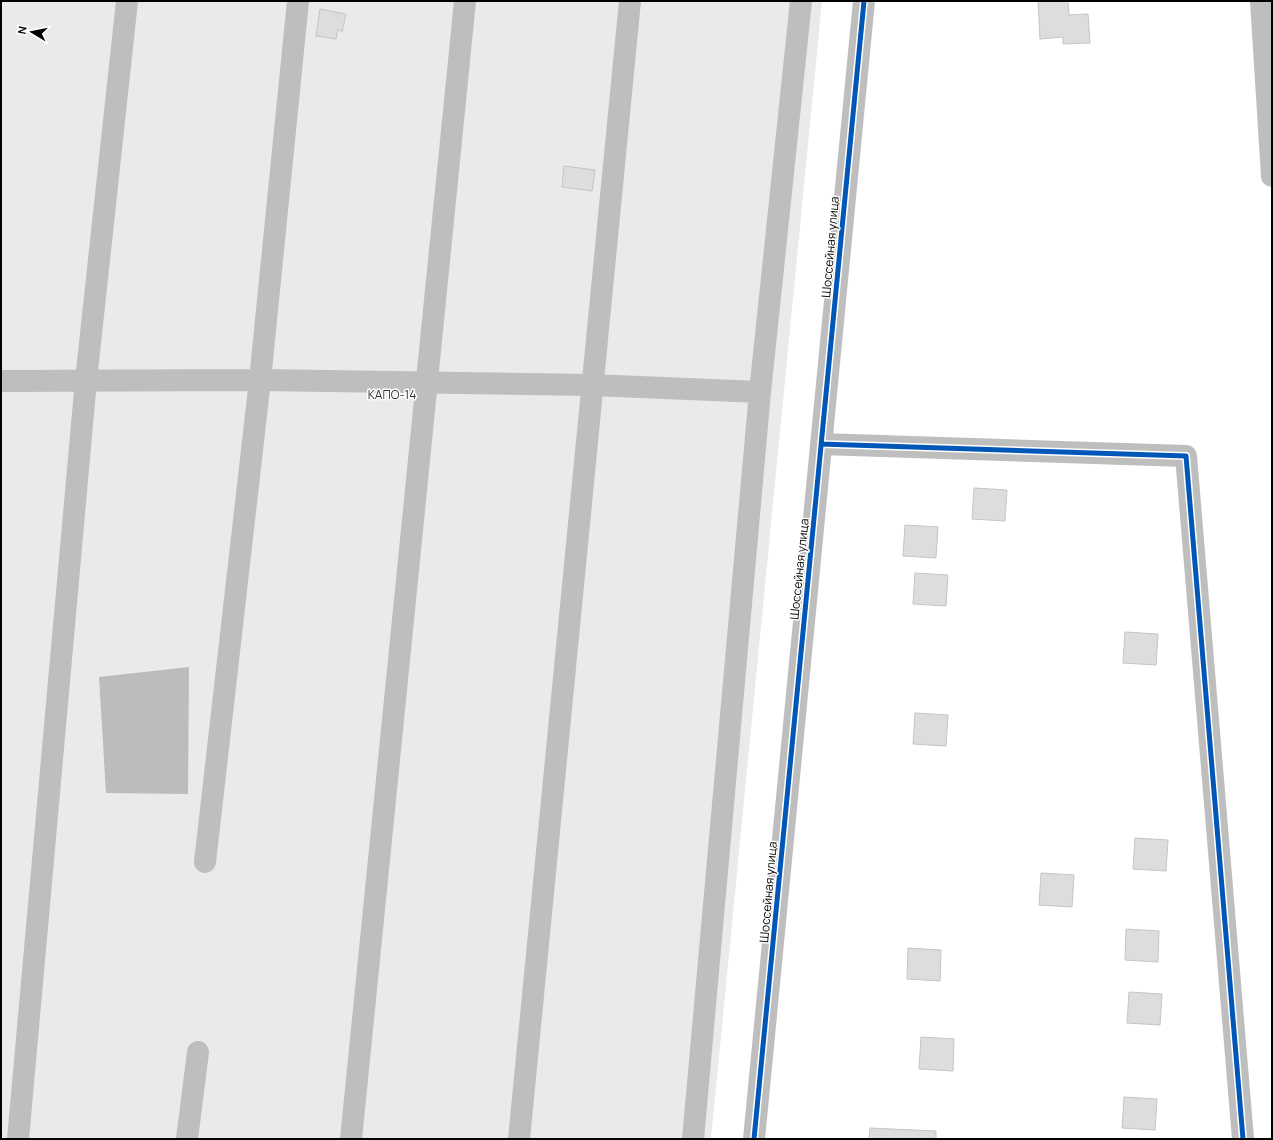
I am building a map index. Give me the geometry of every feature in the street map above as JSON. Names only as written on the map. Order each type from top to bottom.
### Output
[{"type":"street","points":[[18,1139],[86,380],[127,1]]},
{"type":"street","points":[[205,862],[260,380],[298,1]]},
{"type":"street","points":[[351,1139],[465,1]]},
{"type":"street","points":[[519,1139],[630,1]]},
{"type":"street","points":[[693,1139],[760,392],[801,1]]},
{"type":"street","name":"Шоссейная улица","points":[[754,1139],[864,1]]},
{"type":"street","points":[[1261,1],[1272,176]]},
{"type":"street","points":[[1,381],[260,380],[592,385],[760,392]]},
{"type":"street","points":[[821,444],[1186,456],[1243,1139]]},
{"type":"street","points":[[187,1139],[198,1052]]},
{"type":"green space","name":"КАПО-14","points":[[1,1],[822,1],[711,1139],[1,1139]]},
{"type":"shaded area","points":[[189,667],[188,794],[106,793],[99,677]]},
{"type":"building","points":[[1038,1],[1068,1],[1069,15],[1088,14],[1090,43],[1063,44],[1063,37],[1040,39]]},
{"type":"building","points":[[320,9],[346,14],[342,32],[338,29],[336,39],[316,36]]},
{"type":"building","points":[[564,166],[595,170],[592,191],[562,187]]},
{"type":"building","points":[[974,488],[1007,490],[1005,521],[972,519]]},
{"type":"building","points":[[905,525],[938,527],[936,558],[903,556]]},
{"type":"building","points":[[915,573],[948,575],[946,606],[913,604]]},
{"type":"building","points":[[1125,632],[1158,634],[1156,665],[1123,663]]},
{"type":"building","points":[[915,713],[948,715],[946,746],[913,744]]},
{"type":"building","points":[[1135,838],[1168,840],[1166,871],[1133,869]]},
{"type":"building","points":[[1041,873],[1074,875],[1072,907],[1039,905]]},
{"type":"building","points":[[1126,929],[1159,931],[1158,962],[1125,960]]},
{"type":"building","points":[[908,948],[941,950],[940,981],[907,979]]},
{"type":"building","points":[[1129,992],[1162,994],[1160,1025],[1127,1023]]},
{"type":"building","points":[[921,1037],[954,1039],[953,1071],[919,1069]]},
{"type":"building","points":[[1124,1097],[1157,1099],[1155,1130],[1122,1128]]},
{"type":"building","points":[[870,1128],[936,1131],[936,1139],[869,1139]]},
{"type":"cycle path","points":[[754,1139],[864,1]]},
{"type":"cycle path","points":[[821,444],[1186,456],[1243,1139]]}]
